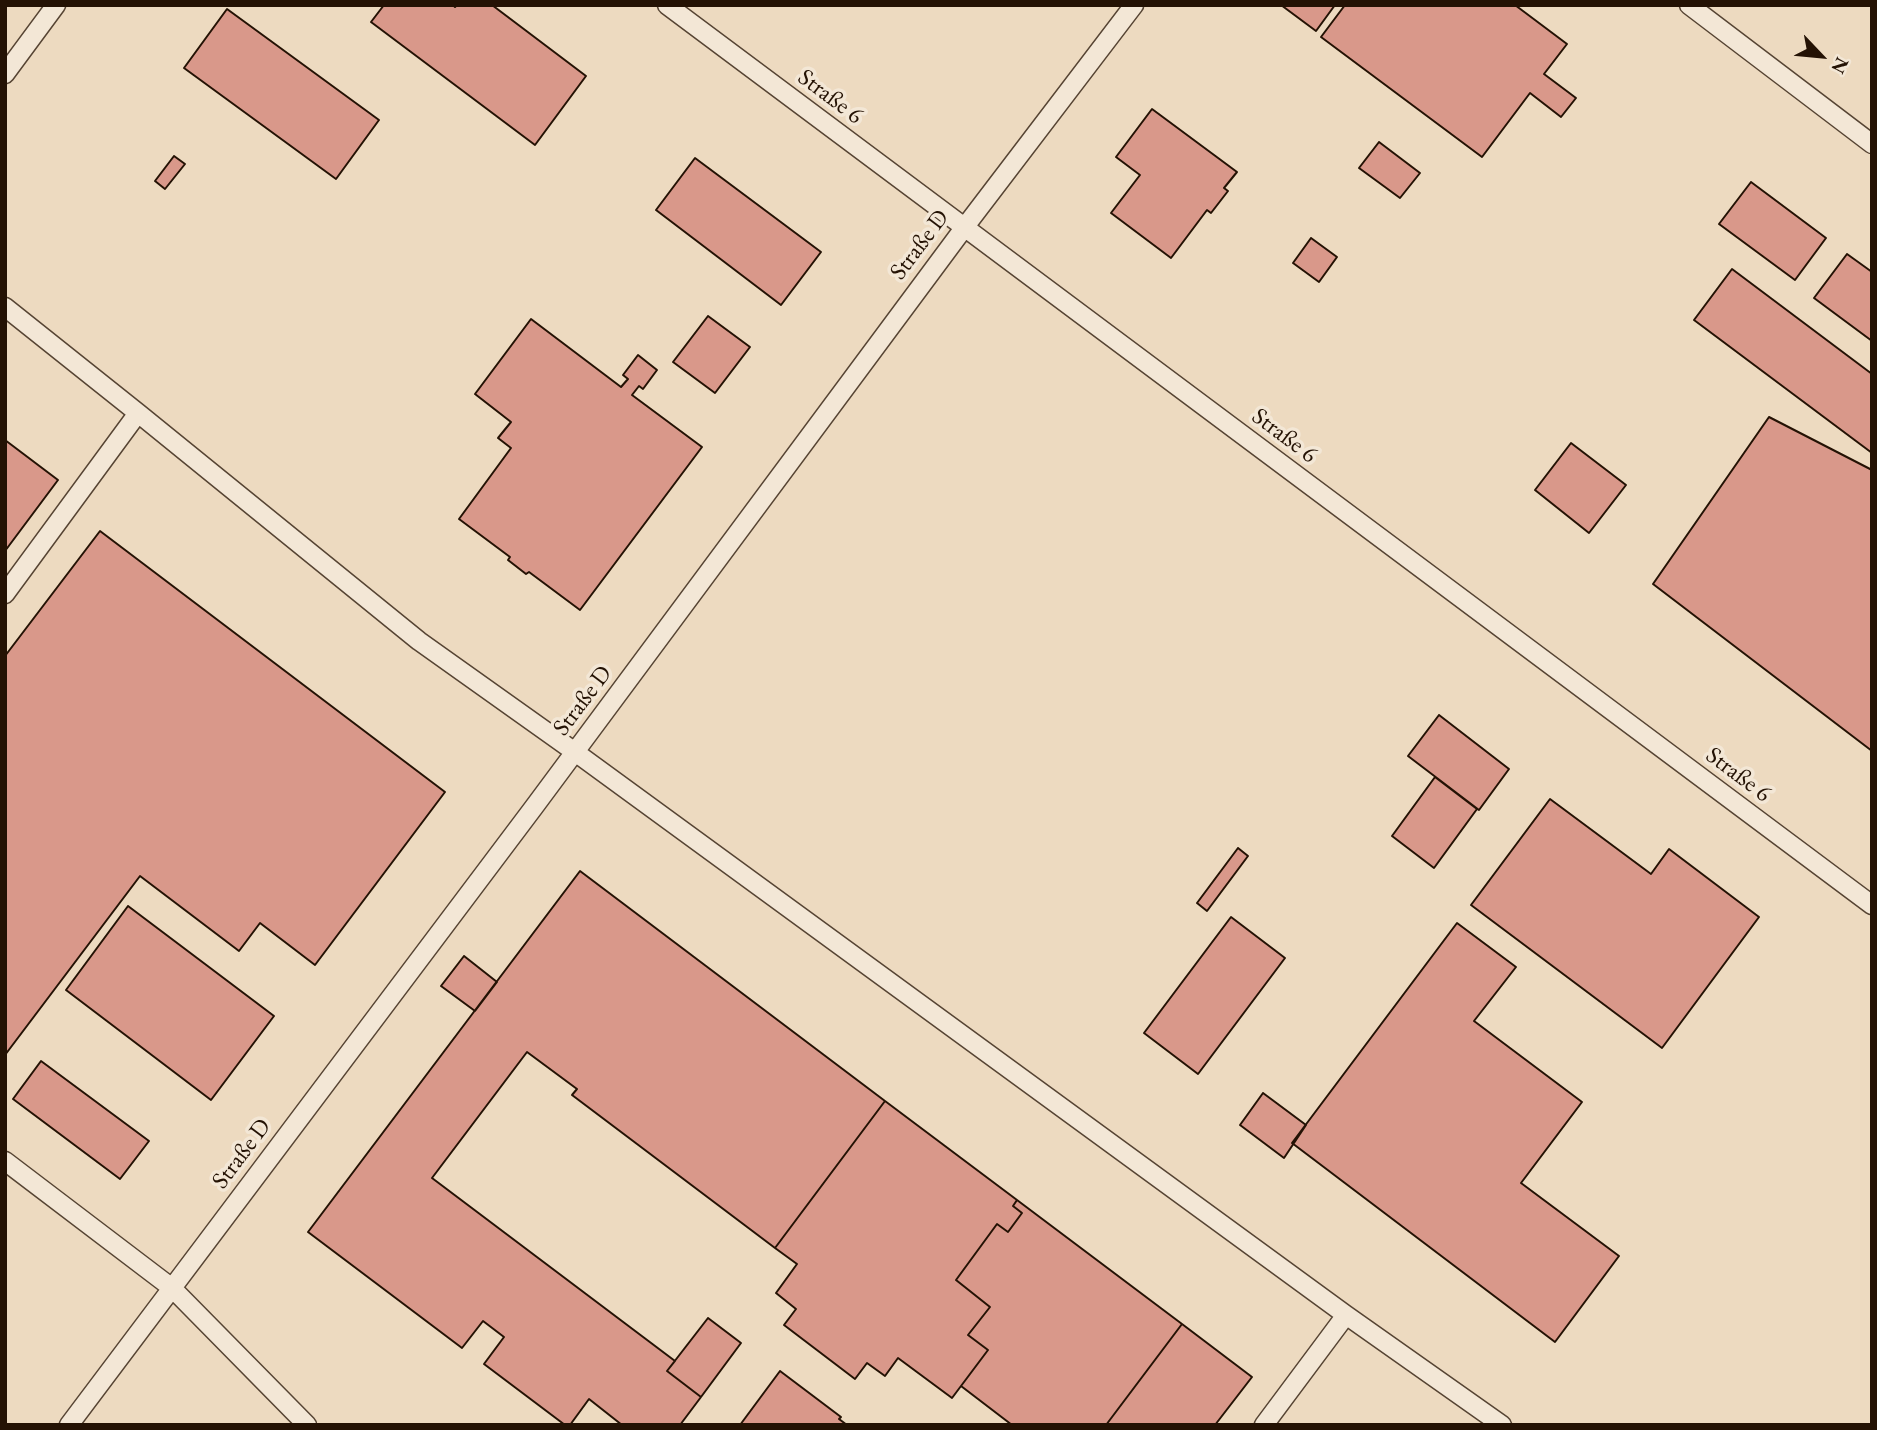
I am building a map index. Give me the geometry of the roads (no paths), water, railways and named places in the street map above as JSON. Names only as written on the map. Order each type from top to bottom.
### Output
[{"type":"lane","points":[[5,74],[56,5]]},
{"type":"lane","name":"Straße 6","points":[[667,5],[1872,905]]},
{"type":"lane","name":"Straße D","points":[[69,1425],[575,752],[964,228],[1134,5]]},
{"type":"lane","points":[[1689,5],[1872,144]]},
{"type":"lane","points":[[5,307],[419,641],[1346,1315],[1502,1425]]},
{"type":"lane","points":[[5,594],[138,413]]},
{"type":"lane","points":[[5,1161],[172,1288],[307,1425]]},
{"type":"lane","points":[[1264,1425],[1346,1315]]}]
